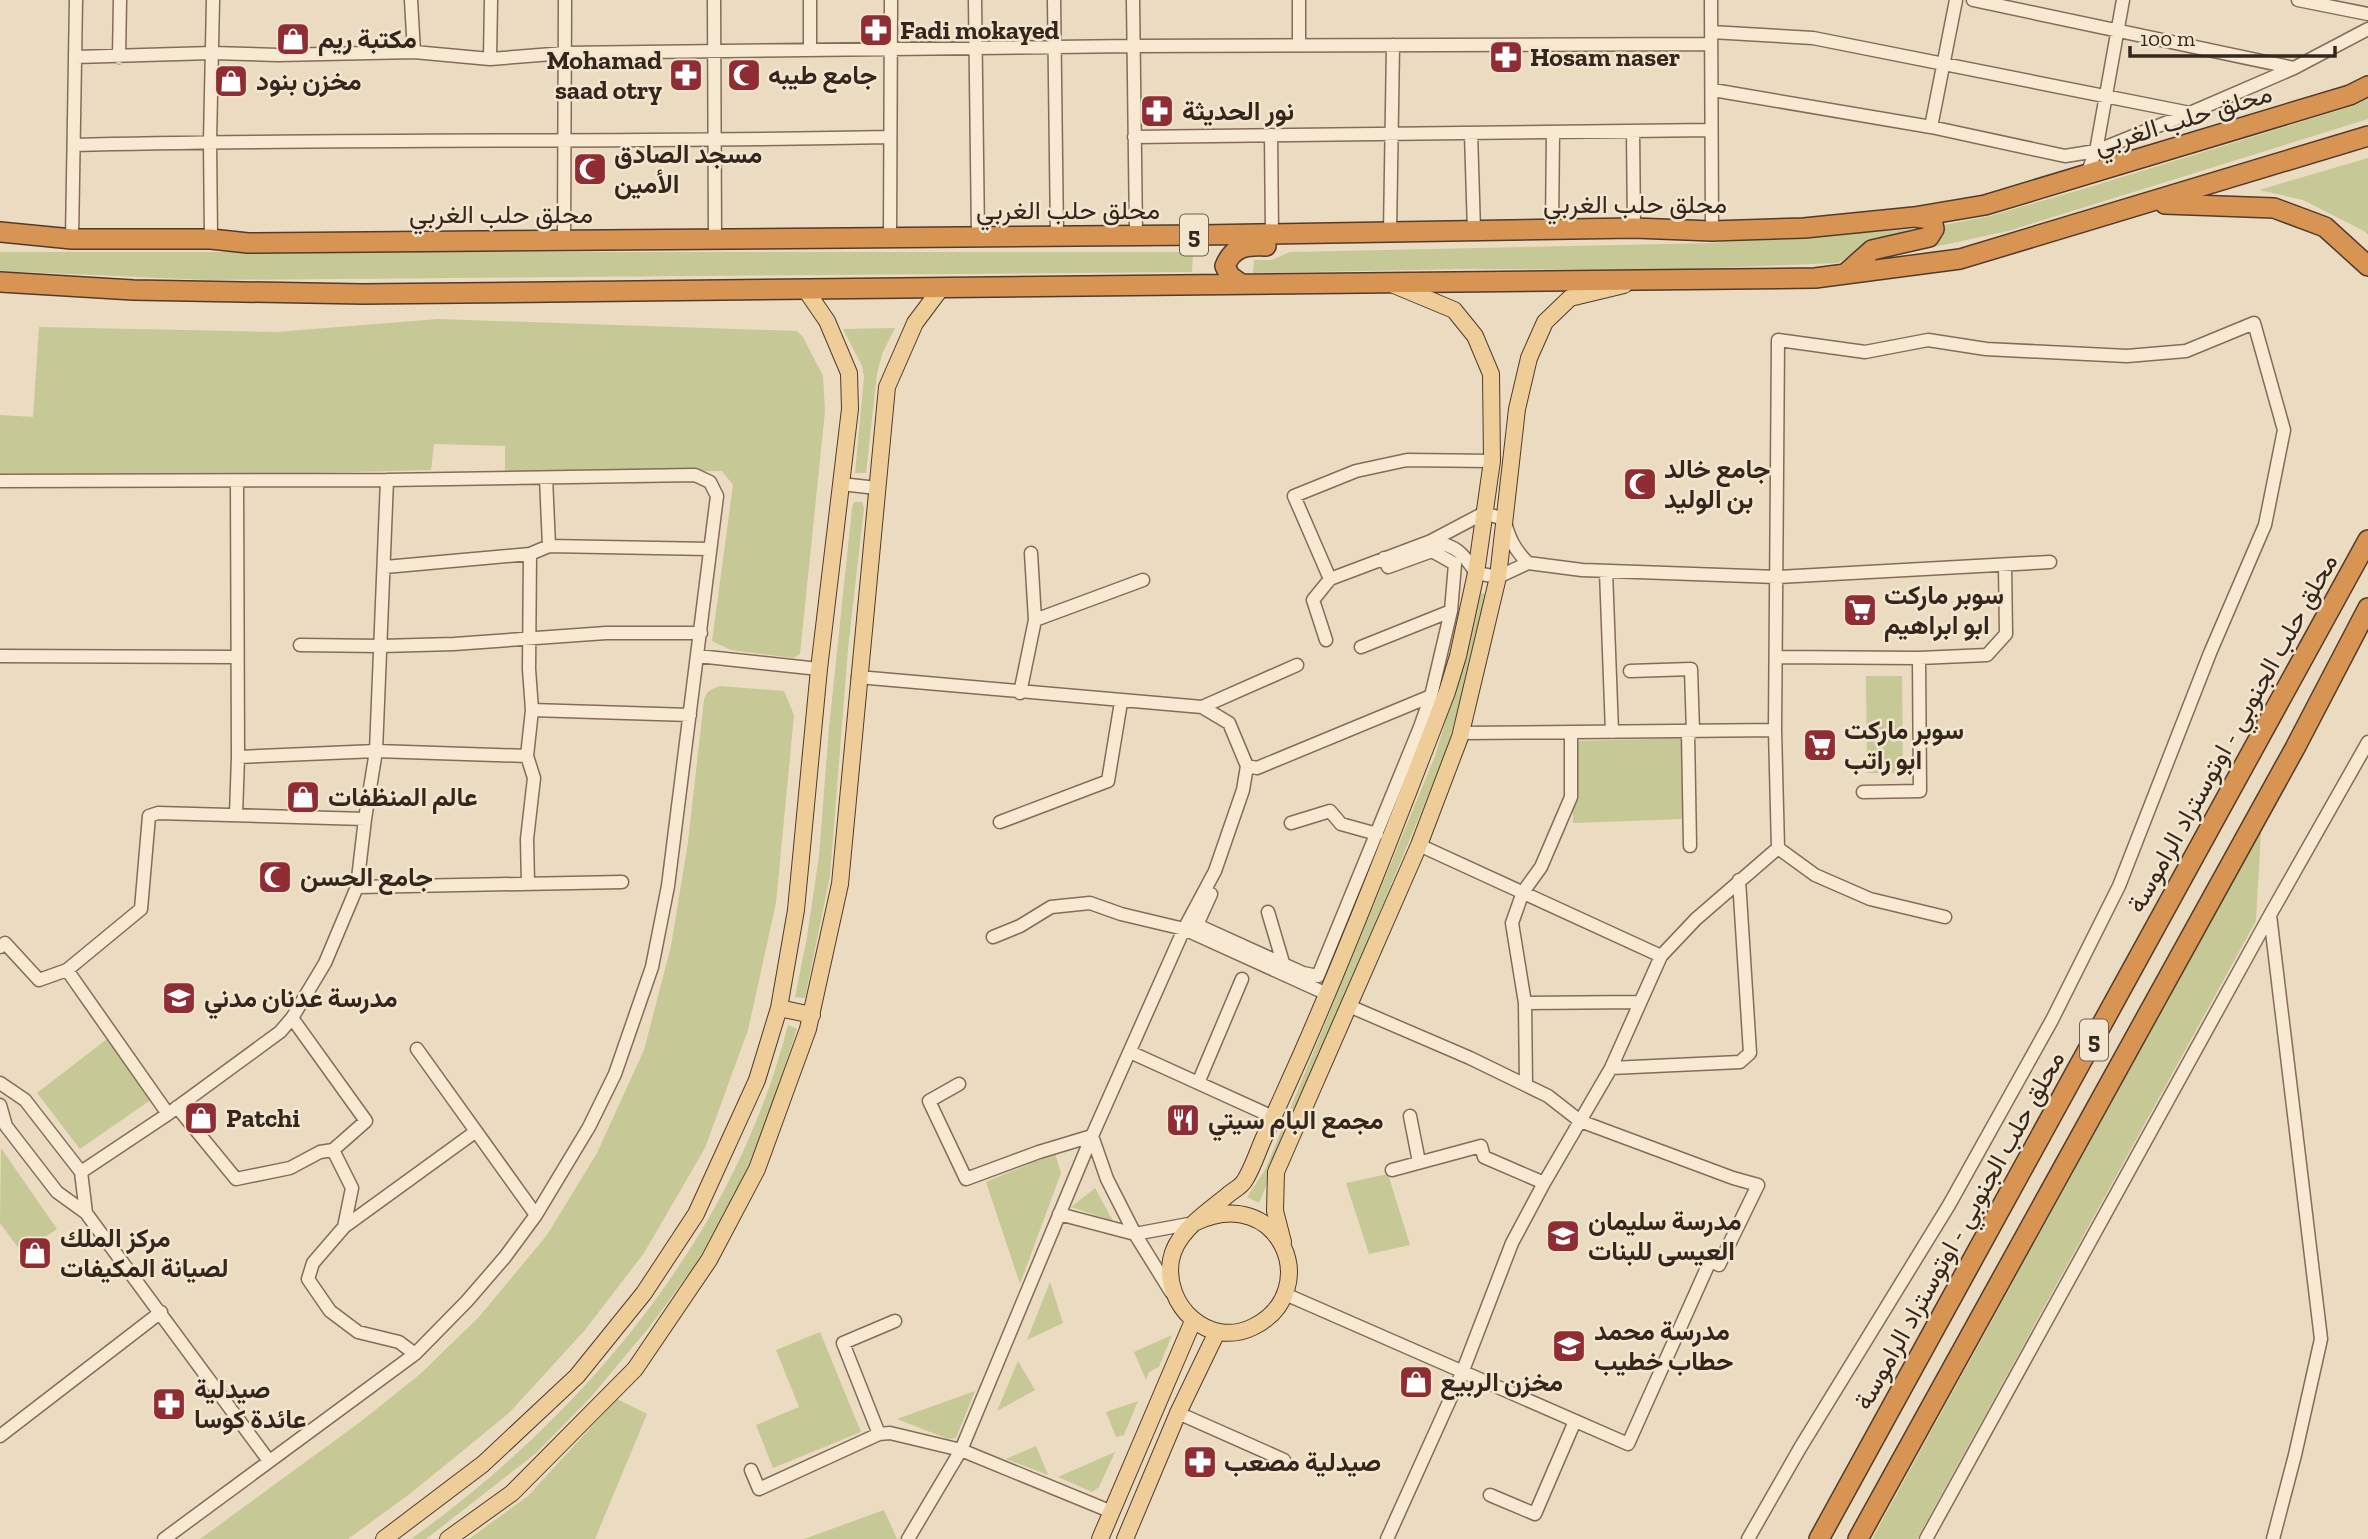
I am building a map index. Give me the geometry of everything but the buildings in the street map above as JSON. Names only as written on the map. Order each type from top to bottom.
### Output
[{"type":"highway","name":"محلق حلب الغربي","points":[[0,232],[72,239],[211,239],[248,243],[1390,233],[1634,228],[1712,231],[1804,228],[1985,205],[2350,95],[2368,86]]},
{"type":"highway","name":"5","points":[[0,282],[134,290],[363,294],[1815,278],[1960,259],[2368,136]]},
{"type":"highway","points":[[2150,203],[2274,208],[2325,227],[2368,266]]},
{"type":"highway","points":[[1845,274],[1872,250],[1929,237],[1934,229],[1932,219],[1914,216]]},
{"type":"highway","points":[[1241,284],[1230,276],[1225,266],[1229,257],[1246,245],[1276,245],[1321,232]]},
{"type":"highway","name":"محلق حلب الجنوبي - اوتوستراد الراموسة","points":[[1819,1539],[2368,540]]},
{"type":"highway","name":"5","points":[[1858,1539],[2295,748],[2368,608]]},
{"type":"highway","points":[[2295,748],[2368,634]]},
{"type":"main road","points":[[1388,282],[1451,308],[1475,336],[1491,374],[1492,461],[1476,573],[1458,656],[1447,692],[1327,994],[1273,1117],[1244,1182],[1194,1223],[1180,1238],[1171,1257],[1169,1278],[1174,1298],[1182,1311],[1193,1321],[1217,1332],[1250,1329],[1265,1321],[1277,1309],[1285,1294],[1289,1265],[1275,1211],[1276,1172],[1419,845],[1461,733],[1499,577],[1517,409],[1529,358],[1545,322],[1570,298],[1644,280]]},
{"type":"main road","points":[[448,1539],[512,1493],[635,1369],[709,1260],[757,1169],[808,1029],[840,884],[887,387],[915,323],[942,288]]},
{"type":"main road","points":[[384,1539],[483,1464],[577,1377],[644,1293],[696,1214],[757,1080],[779,1008],[796,910],[819,669],[850,409],[849,373],[827,321],[805,289]]},
{"type":"main road","points":[[779,1008],[811,1015]]},
{"type":"main road","points":[[1194,1223],[1210,1215],[1228,1212],[1247,1215],[1263,1223],[1277,1235],[1285,1251]]},
{"type":"main road","points":[[1100,1539],[1193,1321]]},
{"type":"main road","points":[[1125,1539],[1178,1413],[1217,1332]]},
{"type":"street","points":[[72,239],[76,0]]},
{"type":"street","points":[[119,57],[120,0]]},
{"type":"street","points":[[211,239],[213,0]]},
{"type":"street","points":[[411,0],[414,52]]},
{"type":"street","points":[[490,60],[491,0]]},
{"type":"street","points":[[564,240],[565,0]]},
{"type":"street","points":[[714,0],[715,239]]},
{"type":"street","points":[[810,0],[810,50]]},
{"type":"street","points":[[890,237],[891,0]]},
{"type":"street","points":[[975,0],[978,236]]},
{"type":"street","points":[[1054,0],[1057,236]]},
{"type":"street","points":[[1133,0],[1136,235]]},
{"type":"street","points":[[1299,0],[1299,45]]},
{"type":"street","points":[[1711,0],[1712,231]]},
{"type":"street","points":[[1931,127],[1956,0]]},
{"type":"street","points":[[1973,0],[2294,68]]},
{"type":"street","points":[[2086,176],[2096,152],[2123,0]]},
{"type":"street","points":[[2298,0],[2368,14]]},
{"type":"street","points":[[1713,90],[1931,127],[2065,156],[2096,152],[2190,113],[2294,68],[2368,29]]},
{"type":"street","points":[[75,57],[414,52],[490,60],[565,53],[1813,38],[2190,113]]},
{"type":"street","points":[[1390,233],[1393,45]]},
{"type":"street","points":[[1134,137],[1712,130]]},
{"type":"street","points":[[1633,131],[1634,228]]},
{"type":"street","points":[[1552,229],[1553,132]]},
{"type":"street","points":[[1471,133],[1474,231]]},
{"type":"street","points":[[1271,135],[1272,233]]},
{"type":"street","points":[[74,145],[210,141],[566,142],[889,137]]},
{"type":"street","points":[[1748,1539],[1800,1448],[1949,1205],[2052,1020],[2119,886],[2210,653],[2264,525],[2284,430],[2254,323],[2186,351],[2127,356],[1986,349],[1928,340],[1865,352],[1777,340],[1775,730],[1778,848]]},
{"type":"street","points":[[1330,579],[1294,496],[1356,471],[1407,460],[1492,461]]},
{"type":"street","points":[[0,481],[701,476],[713,486],[717,496],[668,886],[652,967],[615,1074],[572,1158],[536,1215],[505,1256],[467,1301],[415,1354],[164,1539]]},
{"type":"street","points":[[546,478],[549,546]]},
{"type":"street","points":[[80,1172],[173,1110],[281,1032],[325,963],[357,887],[376,751],[387,480]]},
{"type":"street","points":[[236,815],[237,481]]},
{"type":"street","points":[[841,484],[877,488]]},
{"type":"street","points":[[1326,640],[1313,600],[1330,579],[1431,541],[1484,513],[1504,519],[1508,537],[1516,551],[1528,563]]},
{"type":"street","points":[[1431,541],[1449,544],[1464,554],[1476,573],[1499,577],[1528,563],[1581,570],[1777,577],[2050,562]]},
{"type":"street","points":[[385,567],[530,554],[549,546],[710,549]]},
{"type":"street","points":[[993,937],[1020,926],[1051,907],[1090,903],[1121,914],[1184,929],[1285,970],[1318,976],[1431,696],[1451,611],[1455,564],[1432,551],[1388,567],[1384,558]]},
{"type":"street","points":[[1020,693],[1035,620],[1031,553]]},
{"type":"street","points":[[528,884],[527,839],[534,778],[527,756],[532,710],[530,554]]},
{"type":"street","points":[[1776,657],[1919,658],[1987,655],[2006,634],[2005,566]]},
{"type":"street","points":[[1606,571],[1612,732]]},
{"type":"street","points":[[1035,620],[1143,580]]},
{"type":"street","points":[[1361,647],[1451,611]]},
{"type":"street","points":[[300,645],[454,644],[606,633],[701,633]]},
{"type":"street","points":[[0,656],[237,657]]},
{"type":"street","points":[[698,656],[819,669]]},
{"type":"street","points":[[1863,792],[1920,791],[1919,658]]},
{"type":"street","points":[[1202,707],[1297,665]]},
{"type":"street","points":[[1630,671],[1691,669],[1690,846]]},
{"type":"street","points":[[858,677],[1202,707],[1229,723],[1247,766],[1243,790],[1214,871],[1184,929],[1092,1136],[961,1450],[908,1539]]},
{"type":"street","points":[[1247,766],[1257,768],[1431,696]]},
{"type":"street","points":[[1000,822],[1108,781],[1121,702]]},
{"type":"street","points":[[532,710],[690,715]]},
{"type":"street","points":[[1461,733],[1775,730]]},
{"type":"street","points":[[1526,1086],[1525,1003],[1512,923],[1522,892],[1541,867],[1571,797],[1571,733]]},
{"type":"street","points":[[1926,1539],[2368,742]]},
{"type":"street","points":[[238,757],[376,751],[527,756]]},
{"type":"street","points":[[1291,823],[1331,811],[1341,824],[1377,834]]},
{"type":"street","points":[[2,942],[39,980],[67,970],[141,909],[149,816],[158,813],[365,819]]},
{"type":"street","points":[[1419,845],[1661,956]]},
{"type":"street","points":[[1387,1539],[1462,1373],[1513,1243],[1544,1183],[1611,1069],[1661,956],[1696,919],[1778,848]]},
{"type":"street","points":[[1778,848],[1815,875],[1870,899],[1945,916]]},
{"type":"street","points":[[1221,854],[1222,869],[1197,925],[1327,994]]},
{"type":"street","points":[[1611,1069],[1740,1062],[1750,1054],[1739,880]]},
{"type":"street","points":[[357,887],[622,882]]},
{"type":"street","points":[[1268,912],[1285,970]]},
{"type":"street","points":[[2270,915],[2321,1339],[2273,1539]]},
{"type":"street","points":[[67,970],[173,1110],[236,1179],[290,1168],[320,1152],[333,1150],[366,1121],[292,1017]]},
{"type":"street","points":[[1198,1083],[1242,979]]},
{"type":"street","points":[[1525,1003],[1639,1002]]},
{"type":"street","points":[[1285,1294],[1628,1444],[1710,1261],[1719,1265],[1758,1185],[1580,1121],[1548,1096],[1349,1006]]},
{"type":"street","points":[[417,1049],[536,1215]]},
{"type":"street","points":[[1130,1052],[1273,1117]]},
{"type":"street","points":[[0,1083],[24,1100],[80,1172],[86,1213]]},
{"type":"street","points":[[959,1084],[929,1101],[966,1179],[1092,1136]]},
{"type":"street","points":[[0,1105],[3,1128],[57,1192],[86,1213],[269,1461]]},
{"type":"street","points":[[1410,1116],[1419,1161]]},
{"type":"street","points":[[415,1354],[399,1342],[358,1332],[330,1311],[308,1279],[313,1263],[344,1227],[475,1132]]},
{"type":"street","points":[[1092,1136],[1107,1179],[1135,1234],[1174,1298]]},
{"type":"street","points":[[1392,1170],[1481,1146],[1484,1157],[1544,1183]]},
{"type":"street","points":[[333,1150],[352,1188],[344,1227]]},
{"type":"street","points":[[1059,1214],[1135,1234],[1194,1223]]},
{"type":"street","points":[[0,1436],[161,1312]]},
{"type":"street","points":[[879,1434],[843,1343],[895,1321]]},
{"type":"street","points":[[1178,1413],[1284,1460]]},
{"type":"street","points":[[1490,1495],[1535,1514],[1575,1421]]},
{"type":"street","points":[[751,1470],[759,1489],[879,1434],[890,1433],[961,1450],[1112,1512]]},
{"type":"green space","points":[[2368,99],[2368,119],[2008,231],[1883,258],[1882,255],[1943,225],[1990,216],[2083,189],[2353,106]]},
{"type":"green space","points":[[2368,158],[2368,235],[2303,200],[2259,190]]},
{"type":"green space","points":[[1920,229],[1872,241],[1838,263],[1667,270],[1468,269],[1253,273],[1254,260],[1272,260],[1290,252],[1710,243]]},
{"type":"green space","points":[[0,252],[1193,252],[1192,272],[208,280],[0,271]]},
{"type":"green space","points":[[438,319],[797,331],[803,337],[823,376],[825,411],[800,654],[794,658],[731,650],[712,641],[733,485],[722,471],[505,473],[505,446],[434,444],[431,470],[276,474],[0,474],[0,415],[33,417],[39,327],[276,332]]},
{"type":"green space","points":[[895,328],[882,354],[877,374],[866,473],[855,473],[864,377],[862,366],[843,329]]},
{"type":"green space","points":[[854,502],[862,502],[864,508],[848,649],[830,876],[805,998],[795,997],[819,856],[829,728]]},
{"type":"green space","points":[[1478,593],[1485,594],[1470,666],[1446,752],[1259,1203],[1247,1197],[1265,1170],[1435,756],[1463,662]]},
{"type":"green space","points":[[1866,676],[1902,676],[1903,773],[1867,773]]},
{"type":"green space","points":[[720,686],[784,691],[794,715],[776,903],[748,1030],[705,1148],[644,1253],[585,1330],[509,1413],[411,1493],[348,1539],[200,1539],[359,1423],[419,1375],[478,1318],[547,1235],[597,1153],[644,1050],[671,946],[688,842],[704,700],[708,692]]},
{"type":"green space","points":[[1681,738],[1683,819],[1573,823],[1573,741]]},
{"type":"green space","points":[[2261,830],[2256,921],[1917,1539],[1872,1539]]},
{"type":"green space","points":[[788,1025],[797,1029],[756,1152],[698,1261],[651,1325],[591,1397],[535,1454],[426,1539],[411,1539],[475,1490],[536,1435],[593,1377],[645,1314],[691,1247],[731,1176],[764,1102]]},
{"type":"green space","points":[[107,1039],[152,1099],[80,1149],[37,1093]]},
{"type":"green space","points":[[1,1148],[57,1229],[22,1253],[0,1223]]},
{"type":"green space","points":[[1055,1153],[1061,1173],[1020,1284],[986,1182]]},
{"type":"green space","points":[[1388,1174],[1410,1245],[1369,1254],[1346,1183]]},
{"type":"green space","points":[[1095,1188],[1113,1221],[1071,1207]]},
{"type":"green space","points":[[1050,1282],[1063,1323],[1027,1340]]},
{"type":"green space","points":[[820,1332],[861,1432],[773,1468],[756,1425],[799,1407],[776,1350]]},
{"type":"green space","points":[[1172,1335],[1159,1367],[1149,1372],[1146,1380],[1134,1352]]},
{"type":"green space","points":[[1018,1361],[1035,1390],[997,1411]]},
{"type":"green space","points":[[975,1391],[956,1438],[948,1439],[897,1419]]},
{"type":"green space","points":[[617,1399],[647,1414],[595,1539],[469,1539],[528,1496]]},
{"type":"green space","points":[[1138,1401],[1124,1435],[1116,1437],[1106,1412]]},
{"type":"green space","points":[[1036,1446],[1048,1475],[1006,1459]]},
{"type":"green space","points":[[1115,1452],[1099,1487],[1092,1492],[1058,1477]]},
{"type":"green space","points":[[884,1510],[897,1539],[804,1539]]},
{"type":"place","name":"Fadi mokayed","points":[[876,30]]},
{"type":"place","name":"مكتبة ريم","points":[[293,39]]},
{"type":"place","name":"Hosam naser","points":[[1506,57]]},
{"type":"place","name":"Mohamad saad otry","points":[[686,75]]},
{"type":"place","name":"جامع طيبه","points":[[744,75]]},
{"type":"place","name":"مخزن بنود","points":[[231,81]]},
{"type":"place","name":"نور الحديثة","points":[[1157,111]]},
{"type":"place","name":"مسجد الصادق الأمين","points":[[590,169]]},
{"type":"place","name":"جامع خالد بن الوليد","points":[[1640,484]]},
{"type":"place","name":"سوبر ماركت ابو ابراهيم","points":[[1860,610]]},
{"type":"place","name":"سوبر ماركت ابو راتب","points":[[1820,745]]},
{"type":"place","name":"عالم المنظفات","points":[[303,797]]},
{"type":"place","name":"جامع الحسن","points":[[275,877]]},
{"type":"place","name":"مدرسة عدنان مدني","points":[[179,998]]},
{"type":"place","name":"Patchi","points":[[201,1118]]},
{"type":"place","name":"مجمع البام سيتي","points":[[1183,1120]]},
{"type":"place","name":"مدرسة سليمان العيسى للبنات","points":[[1563,1236]]},
{"type":"place","name":"مركز الملك لصيانة المكيفات","points":[[35,1253]]},
{"type":"place","name":"مدرسة محمد حطاب خطيب","points":[[1569,1346]]},
{"type":"place","name":"مخزن الربيع","points":[[1416,1382]]},
{"type":"place","name":"صيدلية عائدة كوسا","points":[[169,1404]]},
{"type":"place","name":"صيدلية مصعب","points":[[1200,1462]]}]
